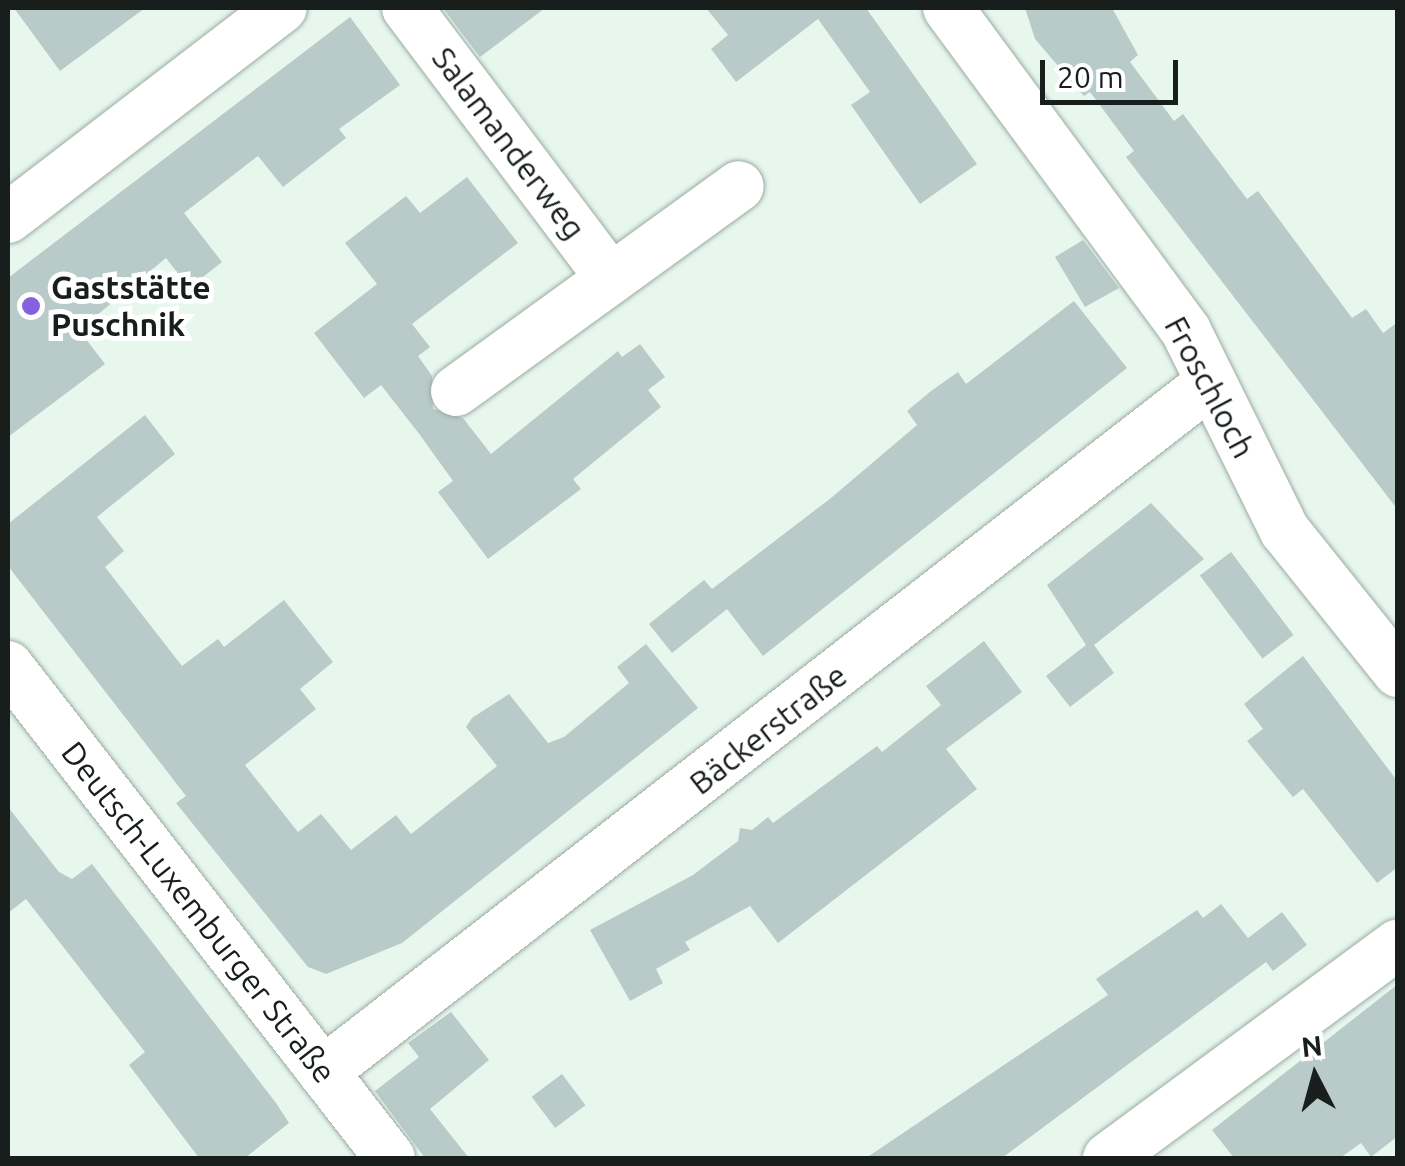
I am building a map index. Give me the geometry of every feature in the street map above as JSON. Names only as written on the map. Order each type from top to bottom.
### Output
[{"type":"street","points":[[8,218],[282,8]]},
{"type":"street","name":"Salamanderweg","points":[[407,8],[611,279]]},
{"type":"street","name":"Froschloch","points":[[948,8],[1186,331],[1286,531],[1398,672]]},
{"type":"street","points":[[456,391],[740,186]]},
{"type":"street","name":"Bäckerstraße","points":[[323,1072],[1210,383]]},
{"type":"street","name":"Deutsch-Luxemburger Straße","points":[[8,666],[390,1158]]},
{"type":"street","points":[[1108,1158],[1165,1143],[1398,944]]},
{"type":"building","points":[[14,8],[145,8],[60,71]]},
{"type":"building","points":[[443,8],[545,8],[480,57]]},
{"type":"building","points":[[706,8],[866,8],[977,164],[920,204],[851,105],[870,92],[818,19],[736,82],[711,49],[728,35]]},
{"type":"building","points":[[1025,8],[1112,8],[1138,55],[1130,62],[1174,121],[1183,114],[1247,199],[1258,191],[1352,318],[1366,309],[1383,333],[1398,322],[1398,510],[1126,157],[1134,151],[1090,92],[1084,96],[1035,39]]},
{"type":"building","points":[[350,17],[400,85],[339,129],[346,138],[283,187],[258,156],[184,213],[222,262],[189,288],[166,258],[79,330],[105,364],[8,437],[8,278]]},
{"type":"building","points":[[467,177],[518,243],[412,324],[430,347],[418,356],[432,376],[433,409],[463,418],[491,454],[618,351],[622,357],[640,344],[665,377],[648,390],[661,407],[573,479],[581,489],[488,559],[438,492],[453,481],[420,435],[381,385],[364,398],[314,333],[377,284],[345,243],[406,196],[420,213]]},
{"type":"building","points":[[1083,240],[1119,288],[1085,307],[1055,257]]},
{"type":"building","points":[[1074,301],[1127,368],[763,656],[727,609],[672,653],[649,624],[704,580],[712,589],[831,498],[917,425],[907,411],[931,391],[958,372],[966,384]]},
{"type":"building","points":[[145,415],[175,454],[97,517],[124,551],[105,567],[182,666],[218,639],[224,647],[284,600],[333,662],[300,689],[316,709],[245,765],[298,832],[321,814],[351,850],[396,815],[411,834],[497,766],[466,727],[472,718],[509,694],[548,743],[564,737],[629,683],[617,667],[646,644],[698,708],[402,943],[326,974],[308,967],[176,803],[186,796],[8,566],[8,524]]},
{"type":"building","points":[[1151,503],[1204,559],[1094,645],[1114,673],[1070,707],[1046,676],[1086,645],[1047,585]]},
{"type":"building","points":[[1231,552],[1294,635],[1262,659],[1200,575]]},
{"type":"building","points":[[984,641],[1022,692],[946,749],[977,789],[778,943],[750,906],[685,942],[690,950],[656,969],[663,983],[630,1001],[590,930],[693,875],[738,841],[740,828],[752,830],[768,817],[773,823],[877,746],[882,752],[941,705],[926,686]]},
{"type":"building","points":[[1303,656],[1398,782],[1398,867],[1377,883],[1303,789],[1293,797],[1247,741],[1263,729],[1244,704]]},
{"type":"building","points":[[8,807],[59,872],[72,879],[92,864],[276,1103],[289,1123],[245,1158],[199,1158],[129,1065],[145,1052],[26,899],[8,913]]},
{"type":"building","points":[[1221,904],[1248,938],[1282,912],[1307,945],[1273,971],[1266,962],[1002,1158],[866,1158],[1108,995],[1096,979],[1197,910],[1203,918]]},
{"type":"building","points":[[1398,984],[1398,1136],[1371,1157],[1361,1143],[1340,1158],[1234,1158],[1212,1130]]},
{"type":"building","points":[[451,1012],[489,1060],[430,1109],[469,1158],[425,1158],[375,1091],[419,1057],[408,1043]]},
{"type":"building","points":[[562,1074],[585,1105],[555,1128],[532,1097]]},
{"type":"place","name":"Gaststätte Puschnik","points":[[31,306]]}]
